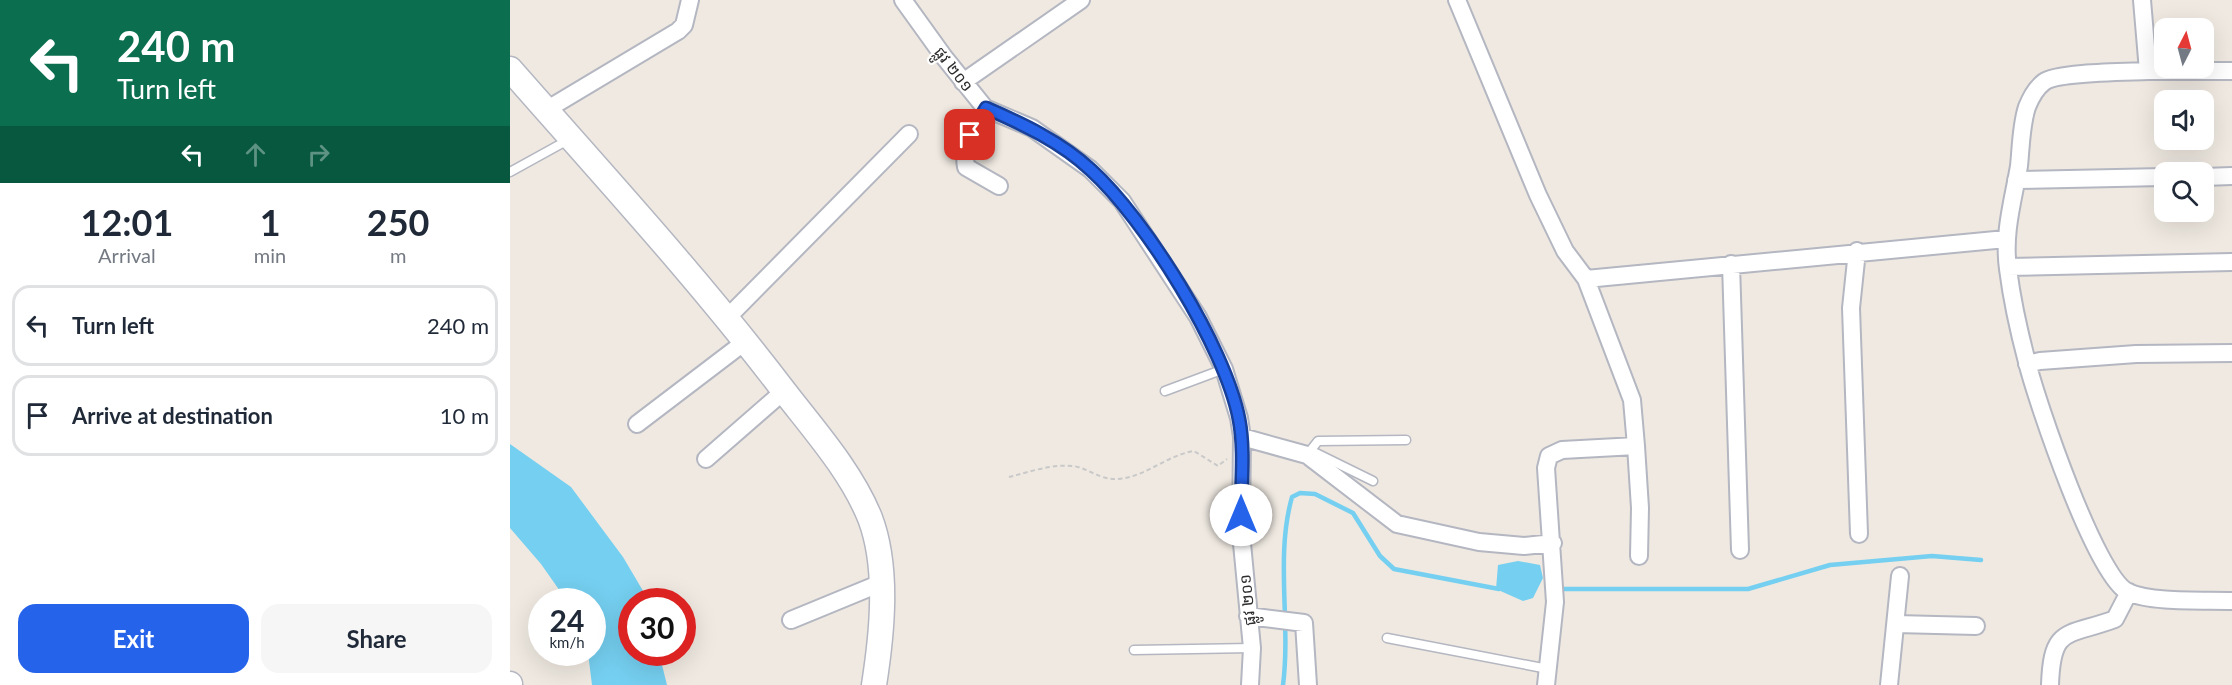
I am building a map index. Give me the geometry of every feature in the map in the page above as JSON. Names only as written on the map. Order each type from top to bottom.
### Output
[{"type":"street","points":[[546,110],[678,31],[688,13],[690,0]]},
{"type":"street","name":"ផ្លូវ ២០១","points":[[903,0],[963,82],[986,108],[1032,128],[1090,169],[1122,201],[1198,317],[1224,369],[1239,418],[1242,443],[1241,533],[1252,648],[1250,685]]},
{"type":"street","points":[[963,82],[1081,0]]},
{"type":"street","points":[[1457,0],[1538,195],[1565,250],[1586,279],[1632,400],[1640,508],[1639,556]]},
{"type":"street","points":[[2142,0],[2148,71]]},
{"type":"street","points":[[510,69],[728,317],[845,474],[870,518],[876,544],[881,583],[874,685]]},
{"type":"street","points":[[2232,71],[2148,71],[2046,80],[2035,90],[2027,108],[2006,239],[2008,267],[2027,364],[2081,513],[2114,580],[2128,592],[2160,599],[2232,601]]},
{"type":"street","points":[[986,108],[970,135],[964,160],[966,167],[999,186]]},
{"type":"street","points":[[728,317],[909,134]]},
{"type":"street","points":[[2214,177],[2232,176]]},
{"type":"street","points":[[2016,180],[2154,177]]},
{"type":"street","points":[[1586,279],[1857,251],[2006,239]]},
{"type":"street","points":[[1857,251],[1851,308],[1859,534]]},
{"type":"street","points":[[2008,267],[2232,262]]},
{"type":"street","points":[[1731,264],[1740,550]]},
{"type":"street","points":[[637,424],[746,341]]},
{"type":"street","points":[[2027,364],[2040,360],[2136,354],[2232,353]]},
{"type":"street","points":[[706,459],[784,391]]},
{"type":"street","points":[[1242,443],[1309,452],[1398,524],[1479,542],[1524,546],[1552,543]]},
{"type":"street","points":[[1547,677],[1555,598],[1546,468],[1549,456],[1562,450],[1636,446]]},
{"type":"street","points":[[1889,685],[1900,576]]},
{"type":"street","points":[[791,620],[881,583]]},
{"type":"street","points":[[2050,685],[2054,647],[2063,636],[2115,619],[2128,592]]},
{"type":"street","points":[[1248,616],[1304,623],[1308,685]]},
{"type":"street","points":[[1896,624],[1976,626]]},
{"type":"lane","points":[[510,172],[571,138]]},
{"type":"lane","points":[[1165,391],[1224,369]]},
{"type":"lane","points":[[1373,480],[1309,452],[1318,441],[1326,440],[1406,440]]},
{"type":"lane","points":[[1387,638],[1547,677]]},
{"type":"lane","points":[[1134,650],[1252,648]]},
{"type":"path","points":[[1009,477],[1040,468],[1073,466],[1101,478],[1118,479],[1142,472],[1182,453],[1194,451],[1218,466],[1242,443]]},
{"type":"water","points":[[510,444],[571,487],[623,557],[641,588],[618,588],[618,666],[662,666],[667,685],[592,685],[590,666],[606,666],[606,588],[558,588],[510,528]]},
{"type":"water","points":[[1518,561],[1540,565],[1543,578],[1533,598],[1523,601],[1496,589],[1498,565]]},
{"type":"waterway","points":[[1283,685],[1284,566],[1287,520],[1292,497],[1300,493],[1315,494],[1353,513],[1380,556],[1394,569],[1499,589]]},
{"type":"waterway","points":[[1559,589],[1748,589],[1830,565],[1932,556],[1981,560]]},
{"type":"route","points":[[970,135],[986,108],[1032,128],[1090,169],[1122,201],[1198,317],[1224,369],[1239,418],[1242,437],[1241,515]]}]
